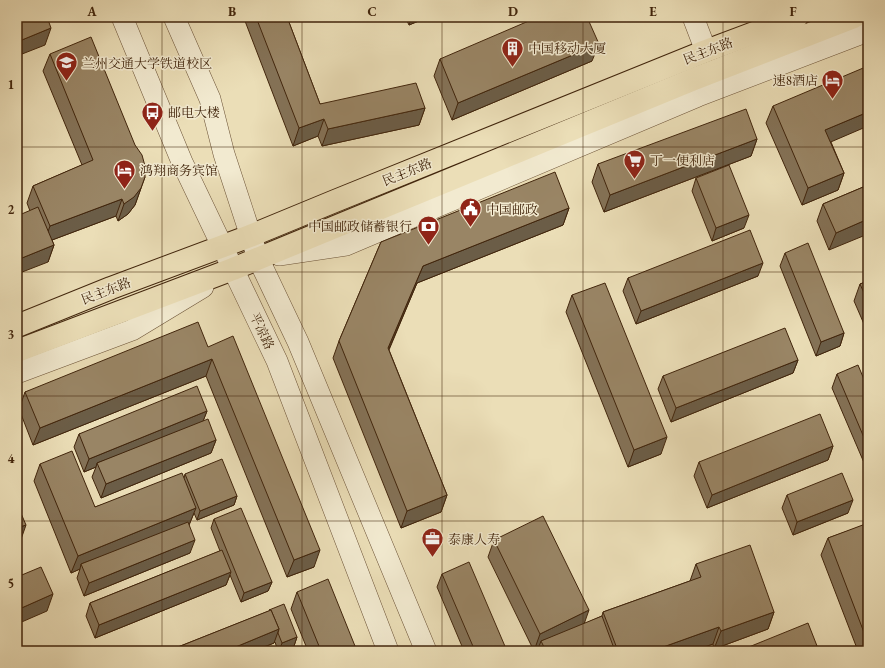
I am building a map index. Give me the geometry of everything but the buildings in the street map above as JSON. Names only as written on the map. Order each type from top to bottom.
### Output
[{"type":"main road","name":"民主东路","points":[[17,326],[111,288],[250,236],[706,51],[797,17]]},
{"type":"main road","name":"民主东路","points":[[17,351],[233,269],[694,79],[854,17]]},
{"type":"street","name":"平凉路","points":[[122,17],[182,162],[277,361],[358,577],[388,651]]},
{"type":"street","points":[[174,17],[210,99],[224,154],[258,258],[298,342],[426,651]]},
{"type":"street","points":[[693,17],[706,51]]},
{"type":"street","name":"民主东路","points":[[258,258],[346,245],[698,96],[868,31]]},
{"type":"street","name":"民主东路","points":[[17,373],[132,330],[233,269]]},
{"type":"place","name":"中国移动大厦","points":[[513,68]]},
{"type":"place","name":"兰州交通大学铁道校区","points":[[66,82]]},
{"type":"place","name":"速8酒店","points":[[833,100]]},
{"type":"place","name":"邮电大楼","points":[[152,132]]},
{"type":"place","name":"丁一便利店","points":[[635,180]]},
{"type":"place","name":"鸿翔商务宾馆","points":[[124,190]]},
{"type":"place","name":"中国邮政","points":[[471,228]]},
{"type":"place","name":"中国邮政储蓄银行","points":[[428,246]]},
{"type":"place","name":"泰康人寿","points":[[432,558]]}]
